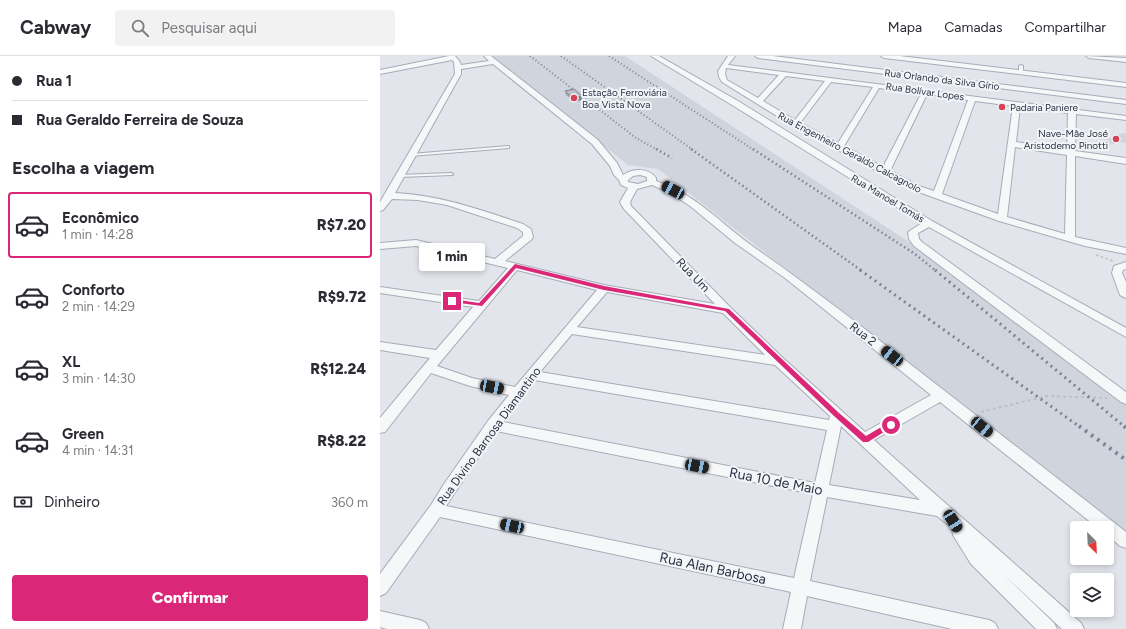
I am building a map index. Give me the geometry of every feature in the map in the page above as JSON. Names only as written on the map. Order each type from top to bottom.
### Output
[{"type":"street","points":[[487,56],[595,142],[614,165],[618,175],[623,179],[624,183],[634,186],[644,185],[651,182],[652,178],[650,175],[636,173],[614,165]]},
{"type":"street","name":"Rua Manoel Tomás","points":[[654,56],[735,103],[930,223],[1126,333]]},
{"type":"street","points":[[724,66],[732,56]]},
{"type":"street","name":"Rua Orlando da Silva Gírio","points":[[758,56],[904,66],[1019,77],[1126,102]]},
{"type":"street","points":[[884,56],[904,66],[1126,85]]},
{"type":"street","points":[[1094,56],[1126,60]]},
{"type":"street","points":[[380,72],[453,57],[457,62],[458,71],[383,202]]},
{"type":"street","points":[[458,71],[494,62]]},
{"type":"street","name":"Rua Bolívar Lopes","points":[[724,66],[1126,118]]},
{"type":"street","name":"Rua Engenheiro Geraldo Calcagnolo","points":[[724,66],[720,75],[724,81],[796,124],[916,188],[1002,219],[1070,239],[1126,251]]},
{"type":"street","points":[[758,102],[785,74]]},
{"type":"street","points":[[796,124],[830,79]]},
{"type":"street","points":[[839,147],[878,85]]},
{"type":"street","points":[[885,172],[925,92]]},
{"type":"street","points":[[937,196],[972,98]]},
{"type":"street","points":[[1002,219],[1018,104]]},
{"type":"street","points":[[1070,239],[1072,111]]},
{"type":"street","points":[[1012,144],[1126,161]]},
{"type":"street","points":[[623,179],[630,174],[636,173]]},
{"type":"street","name":"Rua 2","points":[[651,182],[665,185],[679,193],[733,236],[789,276],[1126,541]]},
{"type":"street","name":"Rua Um","points":[[634,186],[625,202],[627,207],[836,420],[866,440],[947,516]]},
{"type":"street","points":[[383,202],[418,197],[449,203],[520,226],[528,231],[528,237],[498,262]]},
{"type":"street","points":[[930,223],[913,232],[914,239],[918,244],[1126,399]]},
{"type":"street","points":[[380,246],[416,243],[604,288],[727,310]]},
{"type":"street","points":[[1126,265],[1118,268],[1117,273],[1126,295]]},
{"type":"street","points":[[380,428],[385,417],[430,368],[438,355],[515,266]]},
{"type":"street","name":"Rua Divino Barnosa Diamantino","points":[[380,588],[436,510],[449,488],[493,425],[531,375],[604,288]]},
{"type":"street","points":[[380,290],[480,305]]},
{"type":"street","points":[[568,330],[779,361]]},
{"type":"street","points":[[380,346],[438,355]]},
{"type":"street","points":[[430,368],[478,385],[518,392]]},
{"type":"street","points":[[531,375],[836,420],[792,629]]},
{"type":"street","points":[[866,440],[942,395]]},
{"type":"street","name":"Rua 10 de Maio","points":[[493,425],[947,516]]},
{"type":"street","name":"Rua Alan Barbosa","points":[[436,510],[802,587],[989,629]]},
{"type":"street","points":[[947,516],[977,559],[1048,629]]},
{"type":"street","points":[[947,516],[990,550],[1075,629]]},
{"type":"street","points":[[380,619],[420,629]]},
{"type":"lane","points":[[411,155],[508,147]]},
{"type":"lane","points":[[399,176],[451,174]]},
{"type":"path","points":[[969,417],[994,409],[1047,396],[1126,399]]},
{"type":"shaded area","points":[[492,56],[625,56],[932,257],[1126,405],[1126,534],[1114,525],[1114,521],[1109,521],[658,169],[628,165]]},
{"type":"shaded area","name":"Nave-Mãe José Aristodemo Pinotti","points":[[1126,133],[1126,143],[1123,142],[1103,146],[1094,142],[1115,137],[1113,135]]},
{"type":"building","points":[[574,89],[582,96],[573,98],[565,91]]},
{"type":"railway","points":[[530,56],[636,138],[658,150]]},
{"type":"railway","points":[[561,56],[693,150]]},
{"type":"railway","points":[[609,56],[754,150]]},
{"type":"railway","points":[[656,149],[672,158]]},
{"type":"railway","points":[[691,149],[862,271]]},
{"type":"railway","points":[[753,149],[915,254],[936,271]]},
{"type":"railway","points":[[860,270],[1080,427]]},
{"type":"railway","points":[[935,270],[1125,427]]},
{"type":"railway","points":[[1079,426],[1126,460]]},
{"type":"place","name":"Estação Ferroviária Boa Vista Nova","points":[[574,98]]},
{"type":"place","name":"Padaria Paniere","points":[[1002,107]]},
{"type":"place","name":"Nave-Mãe José Aristodemo Pinotti","points":[[1116,139]]},
{"type":"route","points":[[452,301],[480,305],[515,266],[604,288],[727,310],[779,361],[866,440],[891,425]]}]
